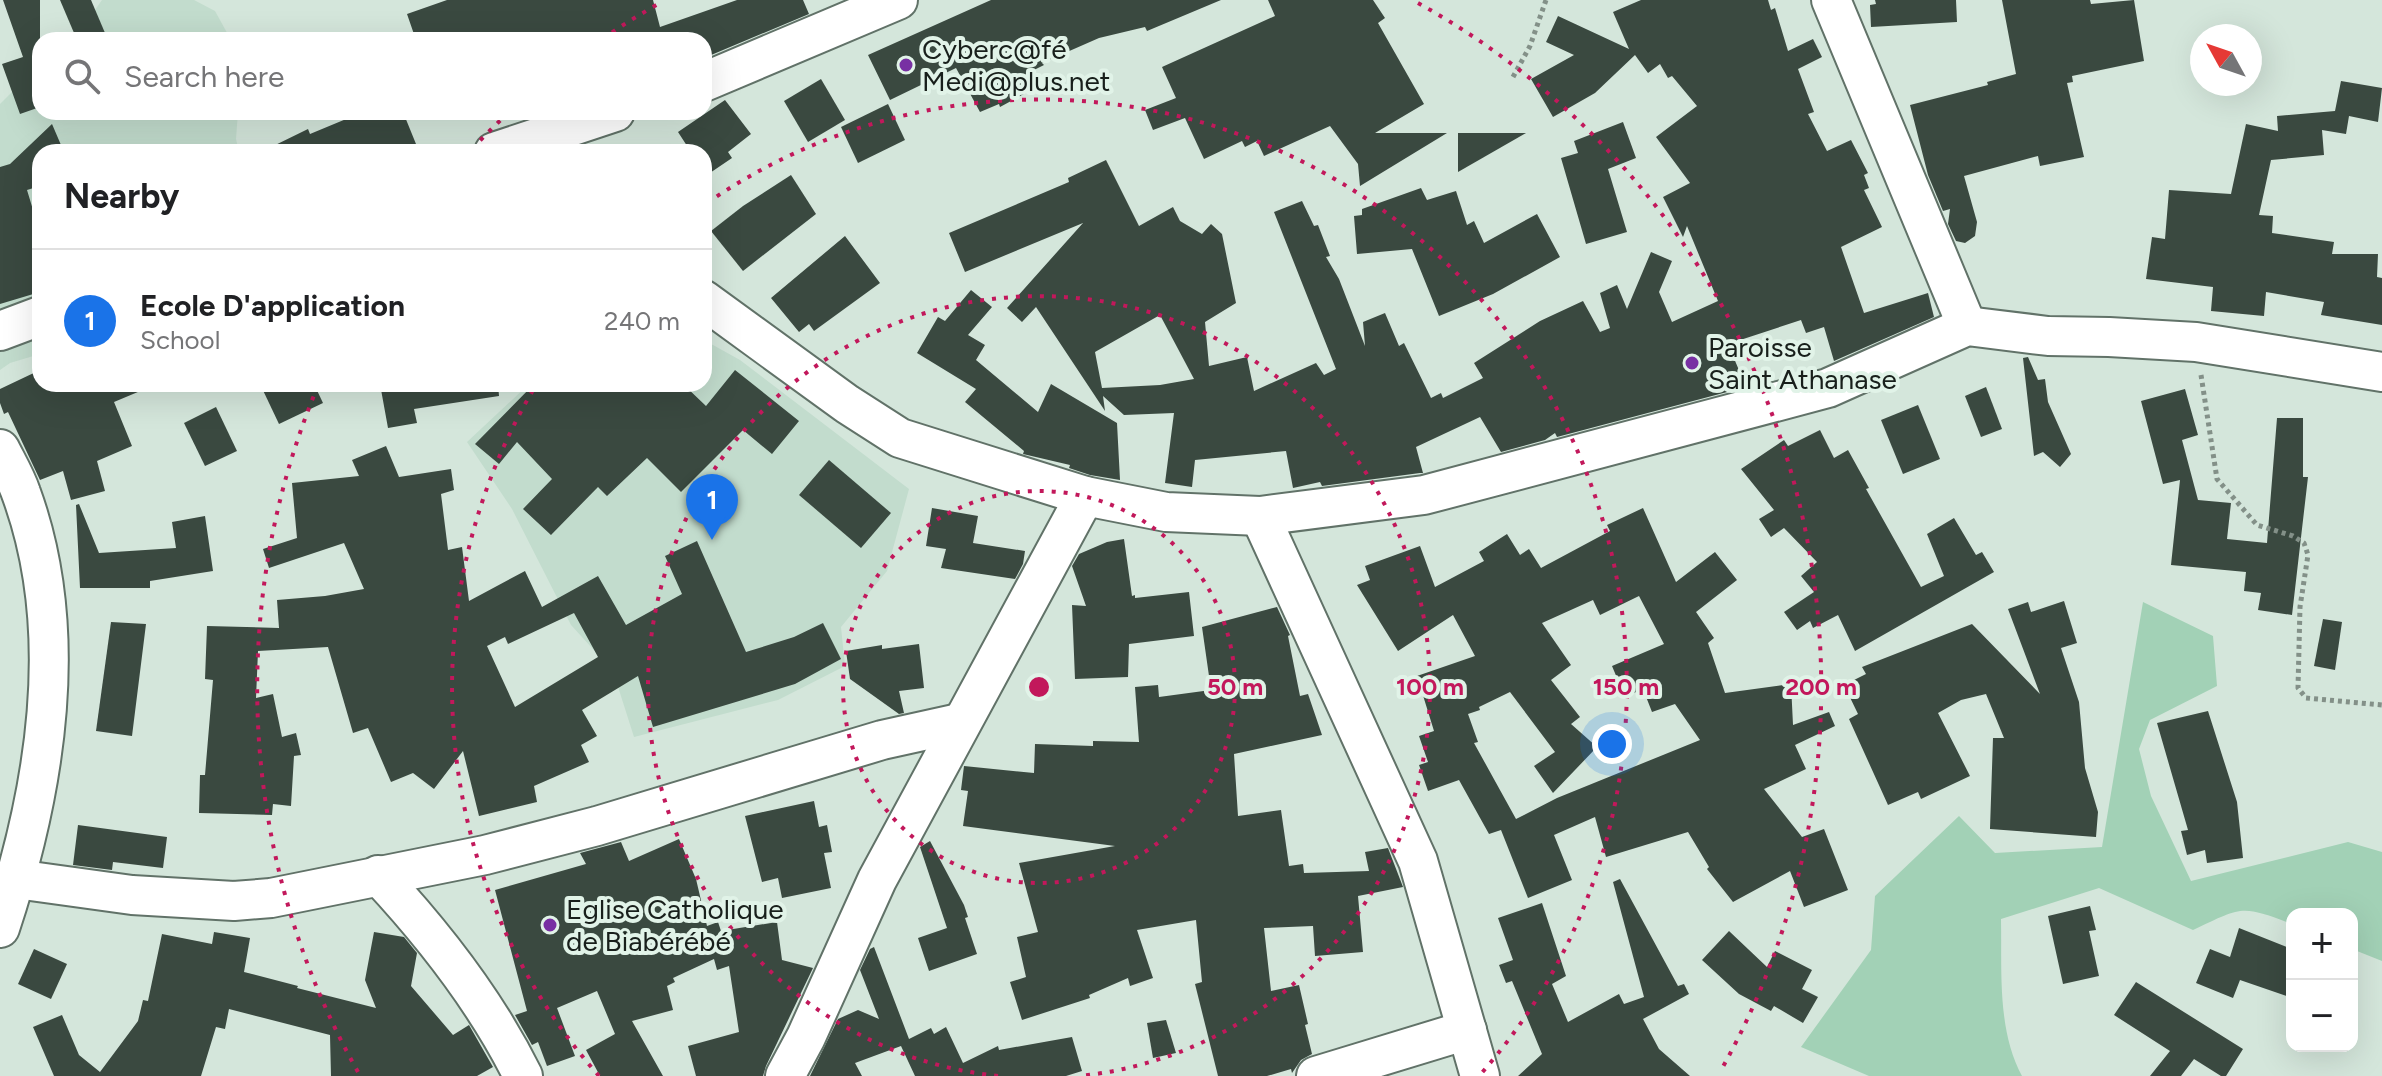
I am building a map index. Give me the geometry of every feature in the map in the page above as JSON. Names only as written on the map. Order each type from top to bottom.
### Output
[{"type":"street","points":[[712,79],[898,0]]},
{"type":"street","points":[[1831,0],[1967,326]]},
{"type":"street","points":[[521,144],[592,120]]},
{"type":"street","points":[[712,306],[847,404],[900,438],[1085,496],[1166,512],[1260,516],[1424,495],[1828,388],[1967,326],[2048,336],[2196,342],[2382,372]]},
{"type":"street","points":[[0,331],[32,319]]},
{"type":"street","points":[[0,449],[21,492],[39,557],[49,637],[45,726],[26,841],[0,928]]},
{"type":"street","points":[[785,1076],[806,1037],[877,880],[959,723],[1021,617],[1085,496]]},
{"type":"street","points":[[1260,516],[1418,861],[1480,1076]]},
{"type":"street","points":[[16,879],[132,895],[234,901],[271,898],[485,855],[597,826],[882,740],[959,723]]},
{"type":"street","points":[[378,875],[456,966],[503,1035],[523,1076]]},
{"type":"street","points":[[1316,1076],[1467,1030]]},
{"type":"path","points":[[1513,77],[1530,46],[1546,0]]},
{"type":"path","points":[[2196,342],[2217,479],[2257,525],[2293,536],[2304,543],[2308,555],[2300,607],[2298,688],[2306,698],[2382,705]]},
{"type":"shaded area","points":[[102,0],[194,0],[215,11],[227,32],[80,32]]},
{"type":"shaded area","points":[[32,78],[32,120],[237,120],[237,144],[32,144],[32,356],[10,363],[0,370],[0,104],[19,85]]},
{"type":"shaded area","points":[[712,344],[740,360],[909,489],[887,571],[841,627],[845,666],[778,700],[634,737],[613,671],[571,625],[512,509],[467,442],[520,392],[712,392]]},
{"type":"green space","points":[[2143,602],[2213,636],[2217,686],[2150,720],[2139,749],[2151,796],[2191,881],[2348,842],[2382,852],[2382,961],[2358,951],[2358,908],[2286,908],[2286,922],[2261,913],[2241,911],[2193,930],[2099,888],[2001,919],[2005,1020],[2008,1039],[2022,1076],[1869,1076],[1801,1047],[1871,950],[1875,896],[1959,816],[1995,853],[2102,847]]},
{"type":"building","points":[[3,0],[40,0],[40,32],[32,32],[32,110],[20,114],[2,64],[23,57]]},
{"type":"building","points":[[60,0],[91,0],[105,32],[74,32]]},
{"type":"building","points":[[447,0],[653,0],[660,27],[737,0],[803,0],[809,14],[712,55],[712,32],[413,32],[407,14]]},
{"type":"building","points":[[991,0],[1221,0],[1147,31],[1145,27],[1099,38],[1042,63],[1044,65],[1034,70],[1042,84],[1000,107],[999,104],[980,112],[956,68],[890,100],[868,55]]},
{"type":"building","points":[[1268,0],[1373,0],[1385,18],[1378,23],[1424,104],[1375,133],[1447,133],[1360,186],[1358,164],[1330,126],[1264,156],[1257,141],[1245,147],[1242,141],[1204,159],[1185,118],[1153,130],[1145,110],[1176,98],[1162,67],[1275,16]]},
{"type":"building","points":[[1641,0],[1768,0],[1771,10],[1775,8],[1788,51],[1813,39],[1822,57],[1798,69],[1814,112],[1808,114],[1827,151],[1851,140],[1868,173],[1864,175],[1869,188],[1864,190],[1882,227],[1841,247],[1864,313],[1928,293],[1934,317],[1834,361],[1824,327],[1806,333],[1801,320],[1728,344],[1746,387],[1557,437],[1555,433],[1545,440],[1501,452],[1480,417],[1416,447],[1423,473],[1322,486],[1320,482],[1293,488],[1286,451],[1195,460],[1192,487],[1165,483],[1174,413],[1124,415],[1103,396],[1105,411],[1036,307],[1022,322],[1007,308],[1083,223],[965,272],[949,233],[1069,182],[1068,178],[1106,160],[1139,226],[1173,207],[1180,221],[1202,234],[1211,224],[1222,234],[1236,303],[1205,322],[1209,366],[1247,357],[1254,391],[1316,363],[1324,375],[1336,369],[1274,212],[1302,201],[1314,226],[1318,225],[1330,256],[1326,257],[1339,279],[1365,346],[1363,322],[1385,313],[1399,346],[1404,343],[1431,398],[1441,393],[1443,398],[1483,378],[1474,363],[1540,321],[1583,301],[1600,332],[1610,328],[1600,293],[1617,285],[1627,309],[1651,252],[1672,261],[1659,292],[1672,322],[1718,301],[1687,226],[1683,237],[1663,197],[1690,183],[1656,137],[1697,106],[1672,76],[1668,78],[1660,64],[1648,73],[1635,55],[1595,93],[1553,117],[1531,79],[1574,55],[1546,42],[1558,16],[1629,49],[1613,12]],"holes":[[[1160,315],[1194,379],[1160,385],[1102,388],[1095,352]]]},
{"type":"building","points":[[1875,0],[1956,0],[1957,22],[1871,27],[1870,5],[1876,4]]},
{"type":"building","points":[[2002,0],[2090,0],[2091,4],[2134,0],[2144,61],[2072,76],[2073,82],[2067,83],[2084,157],[2040,166],[2038,156],[1964,176],[1977,222],[1975,236],[1965,243],[1956,241],[1948,224],[1950,209],[1943,211],[1928,175],[1910,105],[1988,85],[1987,82],[2016,74]]},
{"type":"building","points":[[821,79],[845,120],[808,142],[784,101]]},
{"type":"building","points":[[2341,81],[2382,88],[2378,122],[2349,116],[2346,134],[2322,130],[2324,155],[2271,160],[2259,215],[2273,216],[2272,233],[2334,242],[2332,254],[2378,254],[2377,277],[2382,278],[2382,325],[2321,315],[2324,302],[2266,292],[2264,316],[2211,311],[2213,287],[2146,279],[2152,237],[2165,239],[2169,190],[2231,194],[2246,124],[2278,131],[2277,116],[2335,111]]},
{"type":"building","points":[[725,100],[751,134],[728,152],[732,158],[712,172],[712,144],[686,144],[678,132],[696,120],[712,120],[712,109]]},
{"type":"building","points":[[888,104],[905,140],[858,163],[841,127]]},
{"type":"building","points":[[344,120],[406,120],[416,144],[277,144],[308,129],[310,134]]},
{"type":"building","points":[[1623,122],[1636,158],[1608,169],[1627,232],[1586,244],[1561,158],[1578,153],[1574,141]]},
{"type":"building","points":[[52,124],[61,144],[32,144],[32,188],[27,190],[32,207],[32,294],[0,304],[0,167],[10,164]]},
{"type":"building","points":[[1458,133],[1526,133],[1458,172]]},
{"type":"building","points":[[791,175],[816,214],[743,271],[712,230]]},
{"type":"building","points":[[1421,188],[1427,200],[1456,191],[1467,225],[1474,221],[1484,243],[1537,214],[1560,257],[1493,294],[1439,316],[1412,249],[1357,254],[1354,216],[1362,215],[1362,209]]},
{"type":"building","points":[[845,236],[880,283],[814,331],[809,324],[799,332],[771,298]]},
{"type":"building","points":[[971,290],[992,307],[968,335],[985,345],[976,360],[1038,412],[1051,384],[1117,423],[1120,480],[1090,475],[1069,468],[1070,465],[1023,454],[1024,451],[965,402],[976,389],[917,353],[938,317],[945,321]]},
{"type":"building","points":[[2028,357],[2038,380],[2045,379],[2048,402],[2071,454],[2060,467],[2043,452],[2034,456],[2023,358]]},
{"type":"building","points":[[735,370],[799,421],[772,454],[743,430],[681,492],[647,458],[607,496],[598,487],[551,535],[523,509],[552,479],[517,442],[499,464],[475,444],[526,392],[691,392],[706,406]]},
{"type":"building","points":[[32,374],[32,392],[138,392],[114,402],[132,446],[97,461],[105,491],[71,500],[63,471],[40,480],[8,412],[4,414],[0,389]]},
{"type":"building","points":[[1986,387],[2002,429],[1981,437],[1965,396]]},
{"type":"building","points":[[2185,389],[2198,435],[2182,440],[2198,500],[2231,503],[2227,539],[2267,543],[2277,418],[2303,418],[2303,477],[2308,477],[2292,615],[2258,610],[2261,593],[2244,591],[2246,572],[2171,565],[2180,480],[2163,484],[2141,401]]},
{"type":"building","points":[[264,392],[318,392],[323,403],[279,424]]},
{"type":"building","points":[[381,392],[499,392],[499,396],[414,409],[417,423],[388,428]]},
{"type":"building","points":[[1918,405],[1940,459],[1903,474],[1881,420]]},
{"type":"building","points":[[216,407],[237,451],[205,466],[184,423]]},
{"type":"building","points":[[1820,430],[1834,458],[1848,450],[1869,488],[1866,489],[1921,587],[1944,576],[1927,534],[1954,518],[1976,555],[1982,552],[1994,572],[1855,651],[1838,615],[1813,628],[1810,621],[1797,630],[1784,612],[1814,592],[1801,576],[1817,562],[1784,528],[1771,537],[1759,519],[1774,510],[1741,469],[1784,440],[1788,446]]},
{"type":"building","points":[[386,446],[399,477],[451,469],[454,490],[441,494],[448,550],[462,547],[469,601],[525,571],[542,607],[598,576],[626,625],[682,594],[665,556],[697,541],[746,652],[794,637],[823,623],[841,659],[795,684],[653,727],[638,676],[582,710],[597,736],[581,745],[589,762],[534,786],[537,802],[479,816],[463,751],[434,789],[413,773],[391,782],[368,728],[353,733],[328,647],[258,651],[256,698],[273,694],[282,737],[296,733],[301,755],[294,756],[291,806],[273,804],[272,815],[199,813],[200,775],[205,775],[213,680],[205,679],[207,626],[279,628],[277,600],[364,589],[344,543],[269,568],[263,549],[297,538],[292,483],[359,476],[352,460]],"holes":[[[574,613],[598,657],[515,707],[487,646],[505,637],[508,644]]]},
{"type":"building","points":[[829,460],[891,513],[861,548],[799,495]]},
{"type":"building","points":[[79,504],[99,553],[176,548],[172,522],[205,516],[213,571],[150,581],[150,588],[80,588],[76,505]]},
{"type":"building","points":[[932,508],[978,516],[973,543],[1025,551],[1023,564],[1015,579],[941,568],[946,549],[926,546]]},
{"type":"building","points":[[1643,508],[1676,582],[1715,552],[1737,580],[1696,612],[1714,638],[1708,643],[1725,693],[1791,684],[1793,725],[1829,712],[1835,726],[1795,745],[1806,769],[1764,789],[1802,837],[1824,829],[1848,890],[1804,907],[1790,871],[1733,902],[1707,869],[1709,867],[1688,832],[1606,857],[1595,817],[1554,835],[1572,880],[1528,898],[1501,830],[1489,834],[1459,780],[1428,791],[1419,765],[1428,762],[1419,736],[1434,731],[1417,676],[1475,656],[1453,615],[1398,651],[1357,585],[1370,580],[1365,566],[1420,546],[1435,587],[1484,561],[1479,552],[1507,534],[1520,555],[1529,549],[1541,568],[1610,531],[1607,525]],"holes":[[[1639,596],[1664,644],[1612,666],[1625,697],[1643,689],[1652,712],[1675,704],[1700,740],[1557,798],[1516,819],[1474,743],[1478,742],[1468,714],[1510,692],[1555,752],[1534,766],[1553,793],[1597,747],[1571,724],[1580,717],[1551,680],[1571,665],[1542,623],[1593,600],[1600,615]]]},
{"type":"building","points":[[1124,539],[1132,596],[1189,592],[1194,636],[1129,644],[1128,677],[1075,679],[1072,605],[1086,606],[1072,566],[1079,554],[1107,542]]},
{"type":"building","points":[[2064,601],[2077,643],[2061,648],[2079,702],[2085,768],[2098,812],[2096,837],[1990,829],[1993,738],[2004,738],[1986,694],[1961,700],[1938,713],[1970,776],[1921,799],[1918,792],[1888,805],[1849,719],[1858,714],[1844,685],[1866,674],[1862,667],[1972,624],[2040,694],[2008,609],[2028,602],[2031,612]]},
{"type":"building","points":[[1277,607],[1290,635],[1300,696],[1308,694],[1322,735],[1234,754],[1238,816],[1281,810],[1289,866],[1303,864],[1304,873],[1369,871],[1365,852],[1388,848],[1403,887],[1358,896],[1363,952],[1315,956],[1313,926],[1264,928],[1271,991],[1299,985],[1312,1054],[1301,1060],[1292,1073],[1291,1069],[1267,1076],[1218,1076],[1195,984],[1202,982],[1196,920],[1137,930],[1153,978],[1130,986],[1128,978],[1089,995],[1090,998],[1022,1020],[1010,982],[1026,977],[1017,937],[1038,932],[1019,863],[1115,846],[963,826],[968,791],[961,790],[964,766],[1034,773],[1035,744],[1093,746],[1093,741],[1139,742],[1135,687],[1158,685],[1159,697],[1211,690],[1202,627]]},
{"type":"building","points":[[2323,619],[2342,622],[2335,670],[2314,666]]},
{"type":"building","points":[[111,622],[146,624],[132,736],[96,731]]},
{"type":"building","points":[[919,644],[924,688],[899,691],[904,713],[899,714],[850,679],[846,651],[882,645],[882,649]]},
{"type":"building","points":[[2208,711],[2237,802],[2243,858],[2207,863],[2205,850],[2187,855],[2181,831],[2188,830],[2157,723]]},
{"type":"building","points":[[814,801],[819,827],[827,825],[832,852],[824,853],[831,888],[782,898],[778,878],[762,882],[745,816]]},
{"type":"building","points":[[78,825],[167,837],[163,868],[113,862],[112,870],[73,865]]},
{"type":"building","points":[[679,839],[696,879],[707,926],[718,922],[721,931],[777,922],[782,960],[813,968],[763,1076],[696,1076],[688,1046],[739,1032],[729,966],[717,970],[714,959],[673,978],[675,982],[667,986],[673,1010],[632,1021],[663,1076],[600,1076],[586,1050],[615,1034],[597,991],[557,1008],[575,1056],[547,1066],[538,1042],[532,1045],[515,1015],[527,1011],[495,890],[586,864],[580,853],[621,842],[629,861]]},
{"type":"building","points":[[930,841],[964,905],[977,954],[929,971],[918,938],[947,928],[920,847]]},
{"type":"building","points":[[1620,879],[1678,986],[1684,984],[1689,994],[1643,1019],[1659,1049],[1690,1076],[1518,1076],[1542,1054],[1512,981],[1506,983],[1499,965],[1513,960],[1498,918],[1542,903],[1566,976],[1552,984],[1568,1022],[1619,994],[1624,1004],[1644,997],[1613,882]]},
{"type":"building","points":[[2090,906],[2096,930],[2089,931],[2099,976],[2063,984],[2048,916]]},
{"type":"building","points":[[2239,928],[2286,947],[2286,996],[2240,980],[2233,998],[2196,983],[2210,949],[2230,957]]},
{"type":"building","points":[[1729,931],[1767,967],[1775,951],[1812,970],[1802,989],[1818,997],[1803,1023],[1774,1006],[1771,1011],[1739,994],[1702,960]]},
{"type":"building","points":[[214,932],[250,938],[244,972],[376,1008],[365,980],[374,932],[404,937],[417,953],[411,986],[453,1035],[469,1025],[493,1067],[477,1076],[331,1076],[330,1035],[229,1009],[225,1029],[216,1027],[201,1076],[54,1076],[33,1027],[62,1015],[79,1055],[100,1072],[138,1021],[143,1000],[148,1001],[162,934],[212,944]]},
{"type":"building","points":[[874,947],[909,1039],[931,1028],[934,1034],[946,1027],[963,1063],[998,1046],[999,1050],[1072,1037],[1082,1071],[1066,1076],[915,1076],[901,1046],[855,1063],[862,1076],[810,1076],[838,1019],[858,1010],[879,1019],[860,970]]},
{"type":"building","points":[[34,949],[67,964],[51,999],[18,984]]},
{"type":"building","points":[[2136,982],[2243,1049],[2226,1076],[2194,1059],[2181,1076],[2150,1076],[2170,1051],[2114,1015]]},
{"type":"building","points":[[1166,1020],[1176,1053],[1153,1058],[1147,1023]]},
{"type":"place","name":"Cyberc@fé Medi@plus.net","points":[[906,65]]},
{"type":"place","name":"Paroisse Saint Athanase","points":[[1692,363]]},
{"type":"place","name":"Ecole D'application","points":[[712,540]]},
{"type":"place","name":"Eglise Catholique de Biabérébé","points":[[550,925]]}]
